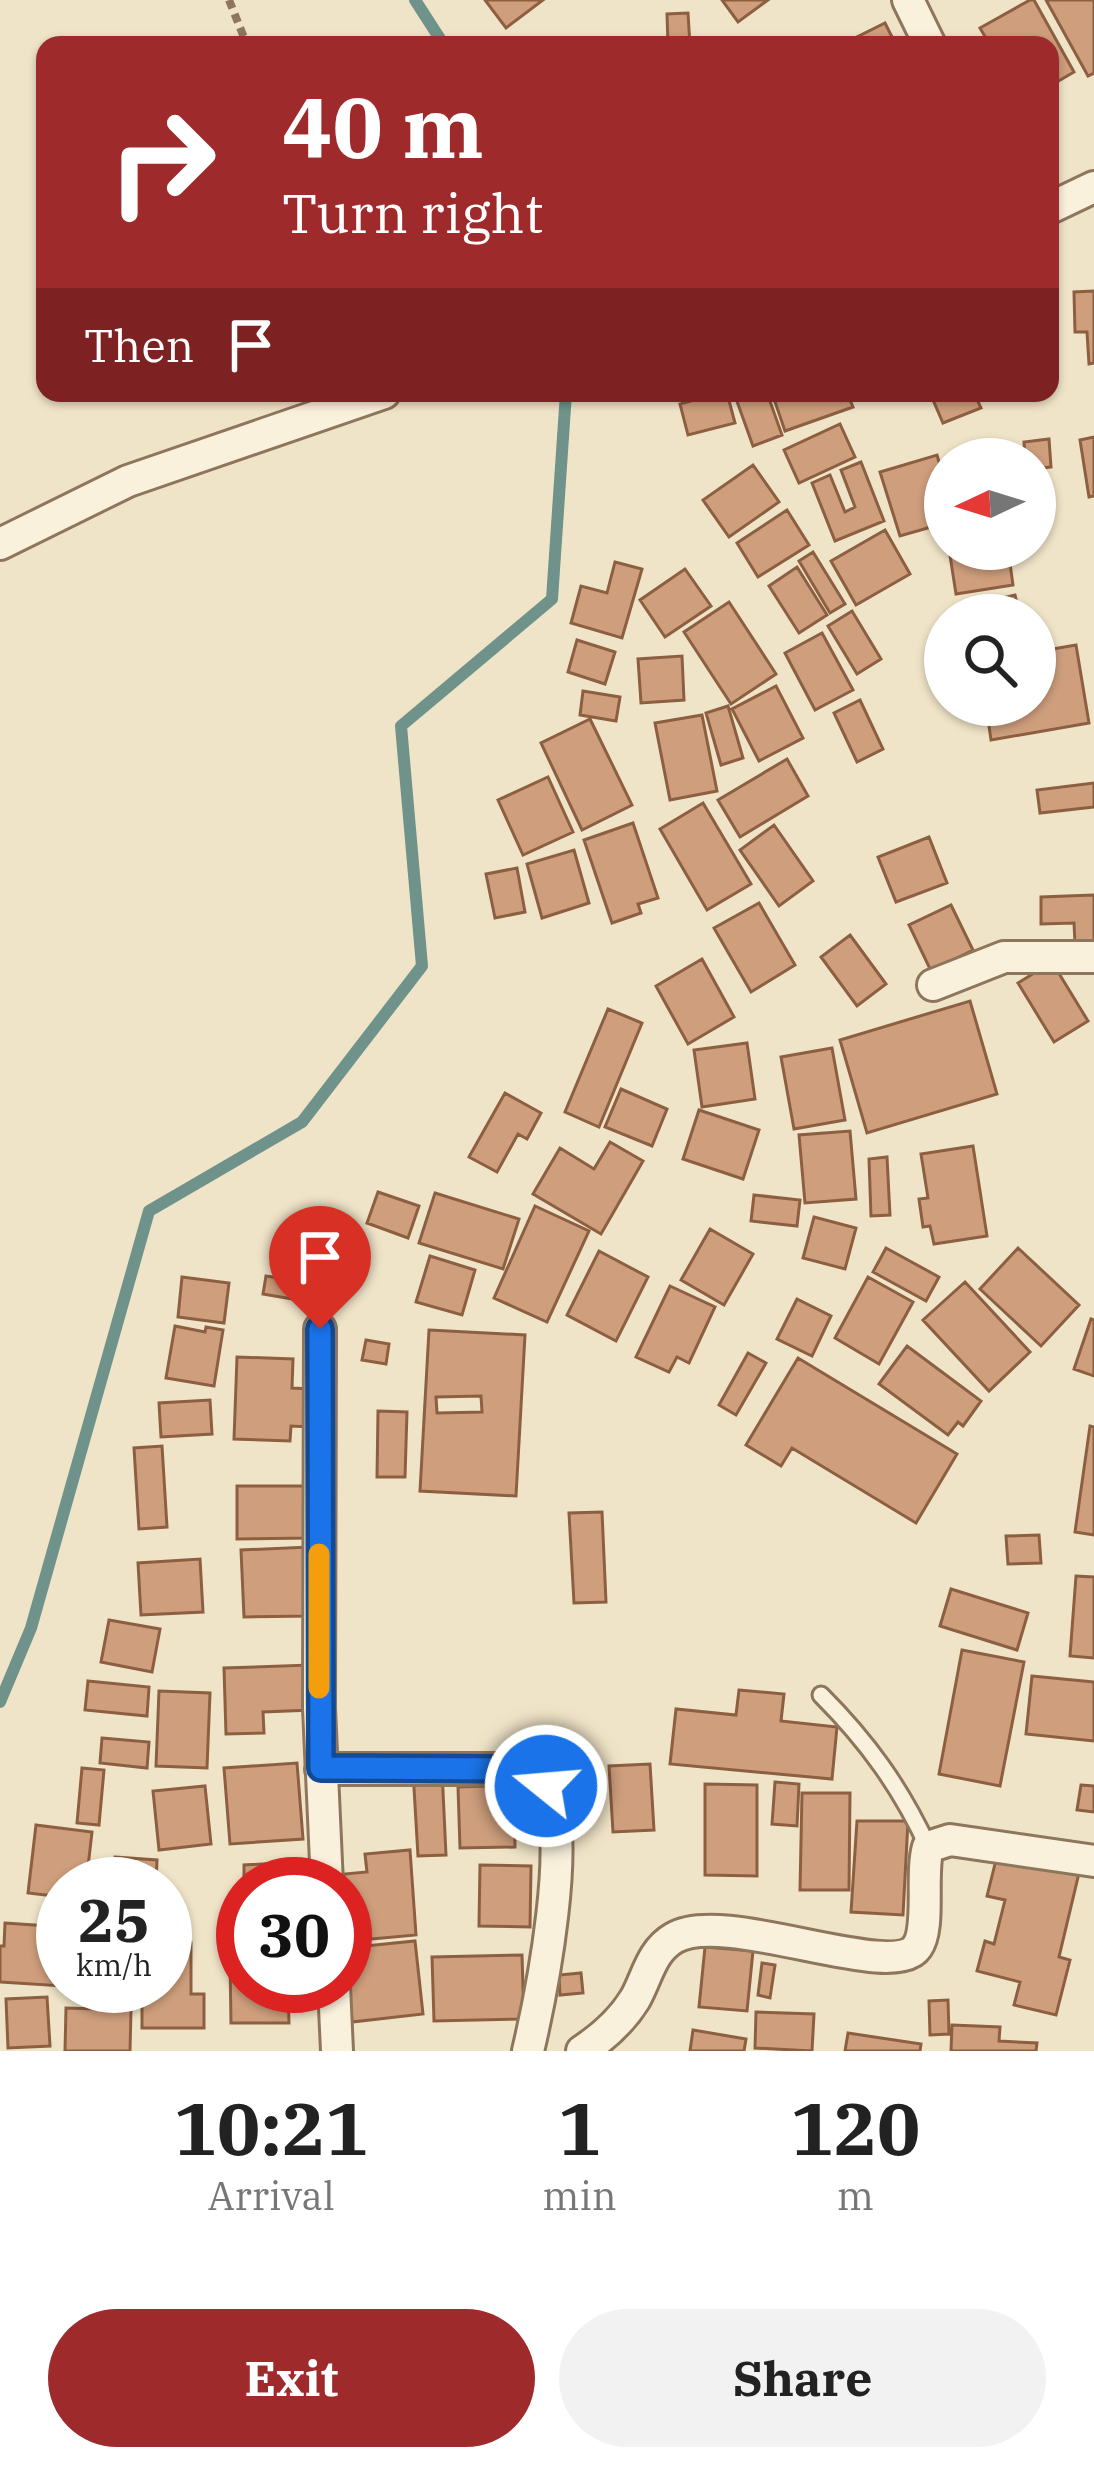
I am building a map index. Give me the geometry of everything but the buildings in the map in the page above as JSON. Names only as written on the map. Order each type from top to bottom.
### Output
[{"type":"street","points":[[908,0],[926,36]]},
{"type":"street","points":[[1059,204],[1094,187]]},
{"type":"street","points":[[0,544],[128,481],[357,402]]},
{"type":"street","points":[[933,985],[1004,957],[1094,957]]},
{"type":"street","points":[[320,1329],[321,1768],[326,1857]]},
{"type":"street","points":[[321,1768],[522,1769],[536,1774],[546,1786],[553,1827],[552,1942],[528,2051]]},
{"type":"street","points":[[582,2051],[601,2039],[634,2001],[658,1951],[676,1936],[700,1930],[736,1932],[879,1958],[905,1956],[916,1950],[922,1935],[922,1865],[928,1847],[950,1840],[1094,1861]]},
{"type":"street","points":[[335,2013],[337,2051]]},
{"type":"lane","points":[[821,1695],[860,1734],[906,1798],[928,1847]]},
{"type":"path","points":[[229,0],[244,36]]},
{"type":"waterway","points":[[415,0],[438,36]]},
{"type":"waterway","points":[[0,1702],[31,1628],[149,1211],[302,1122],[422,966],[401,726],[552,599],[565,402]]},
{"type":"slow traffic","points":[[319,1554],[319,1688]]},
{"type":"route","points":[[320,1329],[321,1768],[522,1769],[536,1774],[546,1786]]}]
